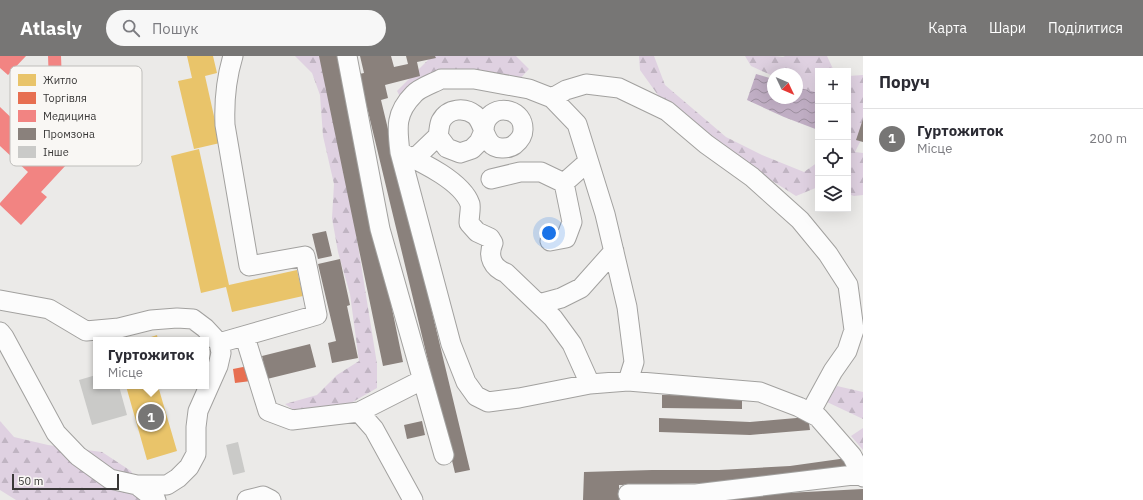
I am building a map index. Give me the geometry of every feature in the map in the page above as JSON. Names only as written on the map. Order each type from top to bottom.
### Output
[{"type":"street","points":[[219,344],[317,315],[305,256],[249,266],[225,125],[224,103],[228,75],[233,56]]},
{"type":"street","points":[[347,56],[380,228],[444,455]]},
{"type":"street","points":[[628,381],[634,362],[627,307],[605,214],[576,124],[552,98],[529,89],[474,79],[442,79],[414,93],[400,114],[397,131],[407,156],[451,344],[466,382],[476,396],[488,402],[519,398],[590,384],[628,381],[760,392],[799,407],[818,417],[852,456],[862,476],[696,497],[667,497],[628,494]]},
{"type":"street","points":[[552,98],[566,90],[586,84],[593,84],[619,88],[667,111],[706,144],[752,177],[800,220],[828,254],[848,285],[854,330],[847,351],[833,371],[810,413]]},
{"type":"street","points":[[407,156],[438,136],[441,121],[450,111],[464,109],[477,116],[484,131],[479,142],[472,149],[460,153],[447,148],[438,136]]},
{"type":"street","points":[[407,156],[448,179],[464,194],[470,205],[469,223],[477,232],[490,238],[493,243],[490,251],[492,261],[495,266],[498,270],[506,273],[553,318],[572,344],[590,384]]},
{"type":"street","points":[[564,183],[582,167],[589,164]]},
{"type":"street","points":[[491,179],[520,172],[541,172],[564,183]]},
{"type":"street","points":[[550,241],[566,238],[572,222],[564,183]]},
{"type":"street","points":[[539,304],[561,298],[581,288],[614,251]]},
{"type":"street","points":[[0,300],[49,309],[86,331],[119,328],[161,319],[193,319],[206,328],[219,344],[220,353],[218,366],[209,386]]},
{"type":"street","points":[[0,332],[56,433],[78,456],[110,478],[137,485],[167,485],[178,478],[189,467],[196,454],[196,427],[198,411],[208,389]]},
{"type":"street","points":[[245,337],[268,411],[292,420],[359,412],[422,380]]},
{"type":"street","points":[[359,412],[374,429],[413,500]]},
{"type":"street","points":[[137,485],[156,500]]},
{"type":"street","points":[[247,500],[263,496],[271,500]]},
{"type":"green space","points":[[295,56],[323,56],[344,158],[377,364],[377,388],[351,403],[295,411],[285,404],[317,395],[337,375],[359,361],[350,294],[338,252],[332,218],[334,184],[323,136],[320,95],[312,73]]},
{"type":"green space","points":[[432,56],[516,56],[529,69],[517,82],[480,71],[403,102],[397,91]]},
{"type":"green space","points":[[639,56],[654,56],[665,85],[726,137],[762,155],[804,172],[815,164],[815,188],[796,196],[754,169],[660,98],[640,70]]},
{"type":"green space","points":[[745,56],[827,56],[833,68],[815,68],[815,95],[803,89],[803,68],[767,68],[767,73],[751,66]]},
{"type":"green space","points":[[863,75],[863,136],[855,152],[863,153],[863,195],[854,196],[851,195],[851,76]]},
{"type":"green space","points":[[837,386],[863,392],[863,419],[827,402]]},
{"type":"green space","points":[[0,421],[14,437],[48,445],[102,452],[131,471],[146,500],[16,500],[0,490]]},
{"type":"green space","points":[[863,428],[863,450],[851,436]]},
{"type":"water","points":[[756,74],[767,77],[767,104],[803,104],[803,89],[815,92],[815,129],[784,117],[747,100]]},
{"type":"building: Житло","points":[[187,56],[213,56],[217,73],[205,76],[220,143],[194,149],[178,81],[192,78]]},
{"type":"building: Житло","points":[[199,149],[229,285],[297,270],[303,296],[232,312],[226,287],[201,293],[171,156]]},
{"type":"building: Житло","points":[[127,389],[159,389],[177,451],[147,460]]},
{"type":"building: Торгівля","points":[[248,366],[251,381],[235,383],[233,369]]},
{"type":"building: Медицина","points":[[0,56],[26,56],[17,66],[10,66],[10,73],[8,75],[0,68]]},
{"type":"building: Медицина","points":[[48,56],[61,56],[61,66],[48,66]]},
{"type":"building: Медицина","points":[[0,107],[10,117],[10,155],[0,146]]},
{"type":"building: Медицина","points":[[22,166],[65,166],[41,192],[47,197],[21,225],[0,205],[0,203],[28,172]]},
{"type":"building: Промзона","points":[[319,56],[340,56],[403,362],[383,366]]},
{"type":"building: Промзона","points":[[360,56],[391,56],[394,67],[408,64],[406,56],[435,56],[436,58],[417,62],[420,76],[385,85],[388,98],[381,100],[470,470],[455,473],[359,74],[364,73]]},
{"type":"building: Промзона","points":[[863,119],[863,142],[856,140]]},
{"type":"building: Промзона","points":[[326,231],[332,256],[318,259],[312,234]]},
{"type":"building: Промзона","points":[[340,259],[350,305],[347,306],[358,358],[332,363],[328,343],[336,341],[318,264]]},
{"type":"building: Промзона","points":[[310,344],[316,367],[267,379],[262,356]]},
{"type":"building: Промзона","points":[[662,395],[742,396],[742,409],[662,408]]},
{"type":"building: Промзона","points":[[808,417],[810,430],[750,435],[659,432],[659,418],[750,422]]},
{"type":"building: Промзона","points":[[422,421],[425,435],[407,439],[404,425]]},
{"type":"building: Промзона","points":[[847,458],[849,471],[719,483],[619,485],[619,500],[583,500],[584,472],[719,470],[790,466]]},
{"type":"building: Промзона","points":[[863,489],[863,500],[709,500],[709,497]]},
{"type":"building: Інше","points":[[93,376],[93,389],[120,389],[127,415],[92,425],[79,380]]},
{"type":"building: Інше","points":[[238,442],[245,472],[233,475],[226,445]]},
{"type":"place","name":"Гуртожиток","points":[[151,417]]}]
